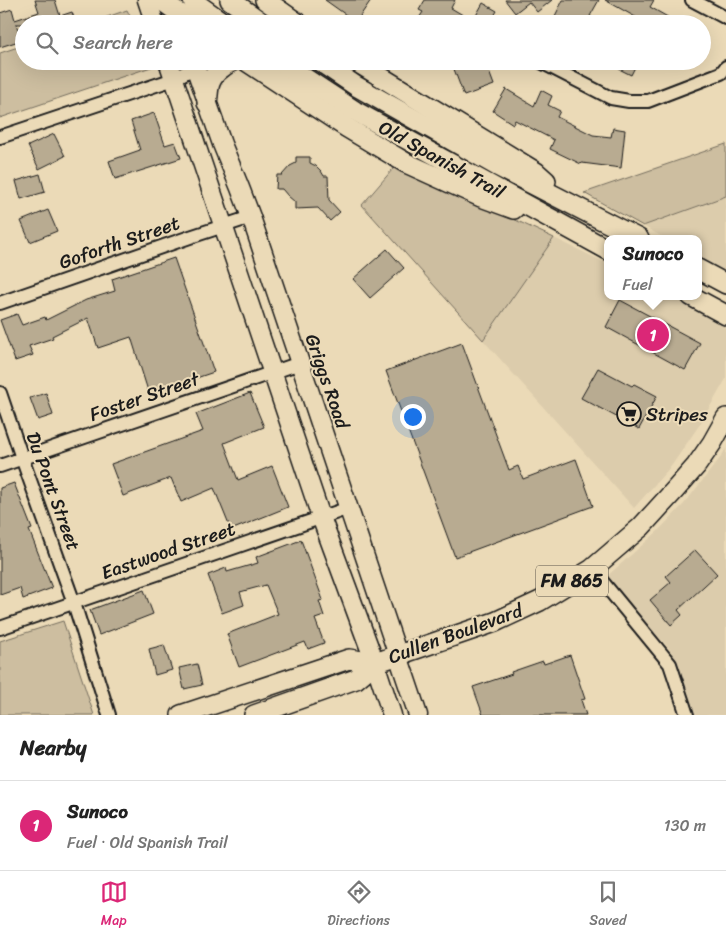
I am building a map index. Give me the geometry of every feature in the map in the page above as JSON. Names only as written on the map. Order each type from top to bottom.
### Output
[{"type":"main road","points":[[147,0],[152,15]]},
{"type":"main road","points":[[161,0],[176,12]]},
{"type":"main road","points":[[230,0],[251,15]]},
{"type":"main road","points":[[265,0],[286,15]]},
{"type":"main road","points":[[193,1],[212,15]]},
{"type":"main road","points":[[171,70],[321,517],[375,663],[392,715]]},
{"type":"main road","name":"Griggs Road","points":[[196,70],[207,104],[251,217],[418,715]]},
{"type":"main road","points":[[207,104],[209,85],[220,70]]},
{"type":"main road","points":[[260,70],[346,127],[406,163],[481,197],[513,209],[551,219]]},
{"type":"main road","name":"Old Spanish Trail","points":[[292,70],[355,111],[604,248]]},
{"type":"main road","name":"Old Spanish Trail","points":[[332,70],[356,86],[497,166],[631,235]]},
{"type":"main road","points":[[370,70],[536,172],[577,207],[571,230]]},
{"type":"main road","points":[[702,271],[726,284]]},
{"type":"main road","points":[[698,300],[726,315]]},
{"type":"main road","name":"Cullen Boulevard","points":[[254,715],[356,679],[375,663],[398,654],[495,622],[540,601],[592,569],[641,527],[674,491],[696,466],[726,418]]},
{"type":"main road","name":"Cullen Boulevard","points":[[181,715],[349,659],[375,663]]},
{"type":"street","points":[[692,0],[726,18]]},
{"type":"street","points":[[557,70],[611,98],[629,101],[648,101],[721,73],[726,67]]},
{"type":"street","points":[[0,137],[174,79],[186,70]]},
{"type":"street","name":"Goforth Street","points":[[0,303],[251,217]]},
{"type":"street","name":"Foster Street","points":[[0,466],[300,363]]},
{"type":"street","name":"Du Pont Street","points":[[0,393],[74,603],[109,715]]},
{"type":"street","name":"Eastwood Street","points":[[0,628],[349,508]]},
{"type":"street","points":[[592,569],[670,664],[687,715]]},
{"type":"shaded area","points":[[127,10],[130,15],[113,15]]},
{"type":"shaded area","points":[[15,48],[15,70],[142,70],[0,118],[0,53]]},
{"type":"shaded area","points":[[726,144],[726,196],[643,226],[584,193]]},
{"type":"shaded area","points":[[398,163],[419,175],[554,238],[483,340],[362,205]]},
{"type":"shaded area","points":[[726,196],[726,271],[702,258],[702,235],[659,235],[643,226]]},
{"type":"shaded area","points":[[554,238],[604,262],[604,300],[678,300],[726,325],[726,379],[700,424],[672,465],[634,508],[483,340]]},
{"type":"shaded area","points":[[726,448],[726,715],[695,715],[676,660],[668,647],[605,578],[657,532],[684,504]]},
{"type":"shaded area","points":[[63,621],[94,715],[0,715],[0,641]]},
{"type":"building","points":[[35,0],[55,0],[60,15],[30,15],[39,12]]},
{"type":"building","points":[[325,0],[371,0],[361,15],[346,15]]},
{"type":"building","points":[[425,0],[455,0],[451,8],[463,15],[421,15],[423,12],[419,10]]},
{"type":"building","points":[[505,0],[552,0],[537,12],[529,2],[515,13]]},
{"type":"building","points":[[563,0],[599,0],[591,15],[556,15]]},
{"type":"building","points":[[605,0],[654,0],[650,7],[664,15],[632,15]]},
{"type":"building","points":[[483,3],[497,11],[495,15],[476,15]]},
{"type":"building","points":[[12,9],[15,20],[15,42],[0,47],[0,13]]},
{"type":"building","points":[[454,70],[488,70],[494,85],[464,96]]},
{"type":"building","points":[[621,70],[634,70],[631,75]]},
{"type":"building","points":[[506,89],[534,106],[541,90],[552,96],[548,105],[560,111],[557,117],[593,135],[611,137],[613,128],[625,130],[621,168],[581,164],[550,149],[554,140],[515,120],[513,124],[493,111]]},
{"type":"building","points":[[154,113],[165,145],[175,142],[181,158],[115,179],[109,161],[140,150],[131,121]]},
{"type":"building","points":[[54,134],[65,156],[39,169],[28,146]]},
{"type":"building","points":[[296,157],[310,157],[310,163],[316,166],[324,176],[328,176],[329,200],[340,212],[330,221],[318,208],[295,209],[295,202],[282,189],[276,189],[277,175],[282,175],[290,166],[296,163]]},
{"type":"building","points":[[40,174],[45,192],[21,199],[16,181]]},
{"type":"building","points":[[48,210],[57,231],[30,242],[21,221]]},
{"type":"building","points":[[387,249],[404,268],[370,298],[353,279]]},
{"type":"building","points":[[174,258],[214,372],[149,394],[131,337],[98,348],[88,318],[52,336],[53,338],[29,346],[33,355],[15,361],[0,320],[17,314],[22,325],[45,317],[46,320],[86,300],[115,291],[112,279]]},
{"type":"building","points":[[620,300],[700,343],[685,370],[606,327]]},
{"type":"building","points":[[462,343],[509,470],[518,466],[523,479],[576,459],[593,506],[455,557],[386,371]]},
{"type":"building","name":"Stripes","points":[[598,368],[632,386],[634,384],[657,396],[639,429],[581,398]]},
{"type":"building","points":[[46,393],[53,415],[38,420],[30,398]]},
{"type":"building","points":[[250,393],[264,427],[224,443],[238,480],[272,466],[288,507],[231,530],[214,488],[181,502],[171,478],[123,496],[111,464],[203,431],[196,414]]},
{"type":"building","points":[[14,483],[32,529],[29,530],[52,588],[23,599],[20,588],[0,595],[0,488]]},
{"type":"building","points":[[301,540],[323,600],[319,601],[324,616],[315,619],[324,643],[308,649],[305,642],[239,667],[227,634],[278,614],[266,585],[240,592],[244,605],[222,613],[208,575],[226,568],[227,572],[258,563],[256,557]]},
{"type":"building","points":[[695,550],[717,574],[678,610],[682,615],[671,625],[650,600],[671,582],[666,576]]},
{"type":"building","points":[[144,590],[153,614],[99,635],[90,610]]},
{"type":"building","points":[[164,645],[172,670],[155,675],[149,649]]},
{"type":"building","points":[[570,655],[585,699],[581,700],[586,715],[483,715],[473,687],[543,661],[544,664]]},
{"type":"building","points":[[197,664],[202,685],[184,689],[179,668]]},
{"type":"place","name":"Sunoco","points":[[653,335]]},
{"type":"place","name":"Stripes","points":[[629,414]]}]
